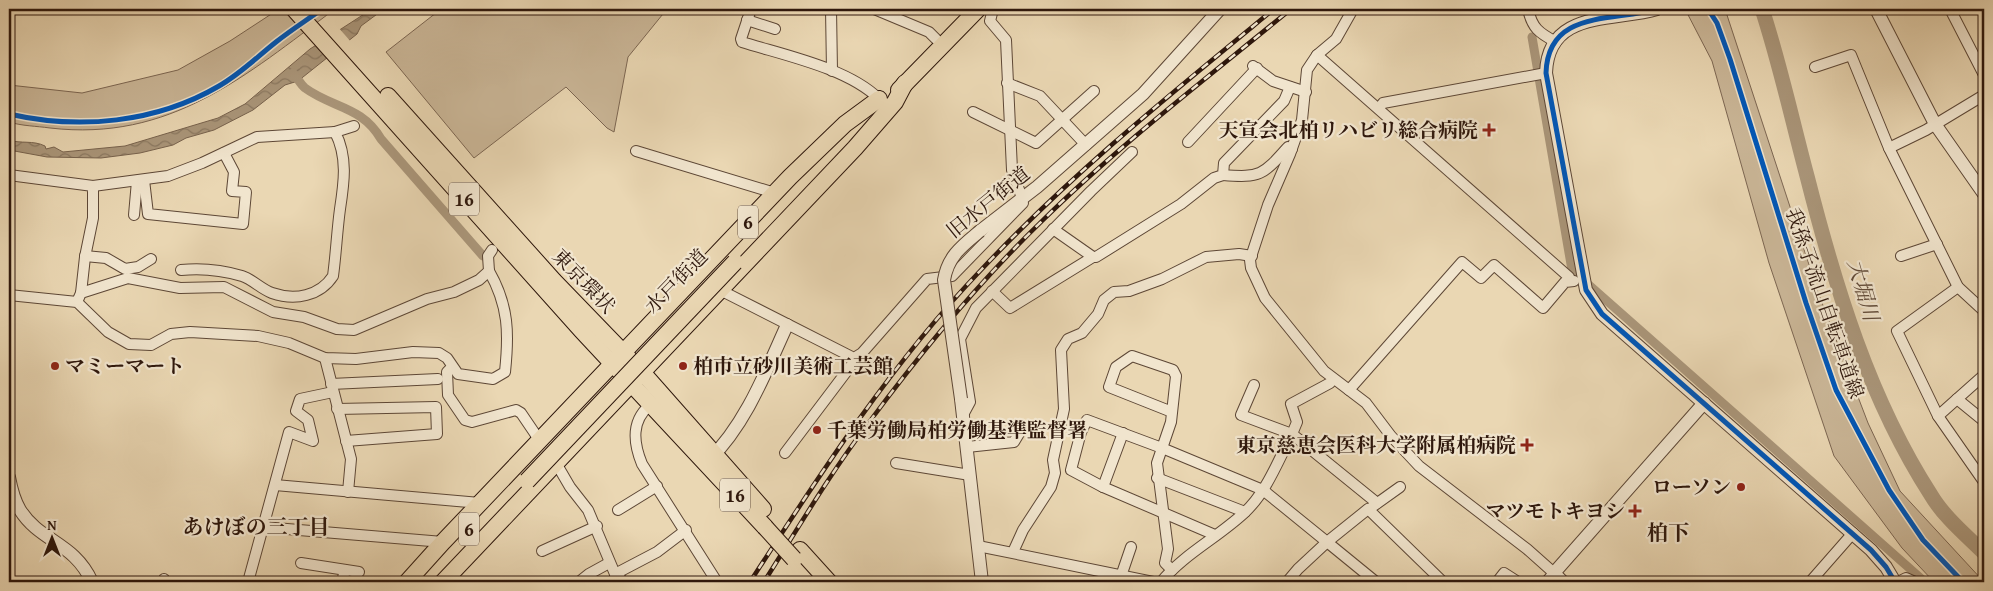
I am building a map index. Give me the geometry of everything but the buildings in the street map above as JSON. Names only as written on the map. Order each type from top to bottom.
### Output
[{"type":"highway","name":"東京環状","points":[[294,9],[312,18],[797,555],[829,582]]},
{"type":"highway","name":"水戸街道","points":[[732,259],[879,98],[965,9]]},
{"type":"highway","name":"水戸街道","points":[[418,582],[523,478],[732,259],[978,9]]},
{"type":"highway","name":"6","points":[[636,378],[855,148],[895,102],[906,84]]},
{"type":"highway","name":"6","points":[[618,359],[775,192],[845,124],[879,98]]},
{"type":"highway","points":[[407,582],[618,359]]},
{"type":"highway","name":"東京環状","points":[[636,378],[650,405],[710,458]]},
{"type":"highway","points":[[443,582],[636,378]]},
{"type":"highway","name":"水戸街道","points":[[431,582],[523,478]]},
{"type":"highway","name":"東京環状","points":[[797,555],[814,582]]},
{"type":"street","points":[[751,9],[741,39],[742,42],[832,71],[872,91],[879,98]]},
{"type":"street","points":[[831,9],[832,71]]},
{"type":"street","points":[[874,9],[929,32],[936,39]]},
{"type":"street","points":[[993,9],[990,21],[1006,40],[1007,83],[1012,131],[1012,170],[1022,198]]},
{"type":"street","name":"旧水戸街道","points":[[982,582],[961,399],[944,280],[946,270],[953,254],[1037,187],[1158,79],[1220,9]]},
{"type":"street","points":[[1353,9],[1336,39],[1317,55],[1307,70],[1302,120],[1268,205],[1252,256],[1251,268],[1265,298],[1324,371],[1366,402],[1390,436],[1419,466],[1527,549],[1554,579],[1704,403]]},
{"type":"street","points":[[1528,9],[1532,25],[1544,36],[1556,42]]},
{"type":"street","points":[[1576,280],[1546,73],[1548,59],[1556,42],[1563,33],[1574,25],[1658,9]]},
{"type":"street","points":[[1876,9],[1935,124],[1984,194]]},
{"type":"street","points":[[1950,9],[1984,75]]},
{"type":"street","points":[[747,20],[775,29]]},
{"type":"street","points":[[1317,55],[1569,277],[1576,280],[1586,290],[1597,309],[1853,533],[1879,558],[1896,582],[1906,578],[1915,582]]},
{"type":"street","points":[[1815,66],[1851,55],[1889,148],[1958,287],[1984,311]]},
{"type":"street","points":[[1188,142],[1255,67],[1273,81],[1306,92]]},
{"type":"street","points":[[1379,108],[1383,103],[1546,73]]},
{"type":"street","points":[[1007,83],[1040,96],[1086,145]]},
{"type":"street","points":[[1223,175],[1224,163],[1284,101],[1290,87]]},
{"type":"street","points":[[973,112],[1036,143],[1094,91]]},
{"type":"street","points":[[1889,148],[1984,95]]},
{"type":"street","points":[[9,175],[93,186],[141,180],[168,176],[257,137],[335,132],[354,126]]},
{"type":"street","points":[[181,270],[222,271],[245,276],[273,293],[306,296],[326,287],[333,276],[344,192],[344,161],[340,141],[335,132]]},
{"type":"street","points":[[992,291],[1010,308],[1181,204],[1214,178],[1223,175],[1251,177],[1266,169],[1288,147],[1292,149]]},
{"type":"street","points":[[636,151],[775,192]]},
{"type":"street","points":[[963,415],[970,402],[960,339],[976,308],[1132,152]]},
{"type":"street","points":[[141,180],[148,214],[243,224],[246,192],[232,191],[234,172],[224,153]]},
{"type":"street","points":[[134,215],[141,180]]},
{"type":"street","points":[[93,186],[93,218],[79,297],[108,332],[129,344],[151,345],[171,334],[190,332],[258,336],[289,343],[326,358],[356,359],[413,352],[440,353],[447,358],[458,374],[493,379],[506,372],[508,326],[496,282],[489,271],[488,256],[492,250]]},
{"type":"street","points":[[785,453],[853,363],[854,358],[862,353],[926,279],[952,276],[1037,187]]},
{"type":"street","points":[[1053,229],[1093,257]]},
{"type":"street","points":[[1901,256],[1936,244]]},
{"type":"street","points":[[1013,552],[1022,530],[1051,487],[1054,473],[1053,460],[1064,410],[1061,350],[1068,339],[1082,333],[1098,314],[1104,300],[1114,292],[1130,291],[1162,279],[1206,256],[1239,254],[1252,256]]},
{"type":"street","points":[[85,256],[106,258],[125,269],[138,267],[151,259]]},
{"type":"street","points":[[1349,390],[1462,262],[1481,278],[1494,265],[1543,308],[1565,282],[1576,280]]},
{"type":"street","points":[[9,295],[79,297],[128,278],[180,288],[224,287],[273,312],[304,317],[337,329],[354,330],[427,299],[454,292],[479,280],[489,271]]},
{"type":"street","points":[[1958,287],[1897,331],[1938,416],[1984,482]]},
{"type":"street","points":[[720,290],[854,358]]},
{"type":"street","points":[[710,458],[734,431],[764,376],[787,324]]},
{"type":"street","points":[[1172,412],[1108,387],[1116,367],[1132,356],[1172,370],[1176,376],[1171,422],[1156,463],[1168,549],[1165,563],[1172,570]]},
{"type":"street","points":[[326,358],[337,409],[351,459],[348,492]]},
{"type":"street","points":[[452,367],[447,372],[448,395],[465,420],[472,422],[516,410],[521,413],[540,441]]},
{"type":"street","points":[[1938,416],[1984,375]]},
{"type":"street","points":[[248,582],[289,432],[313,442],[308,420],[296,411],[300,399],[332,388],[438,379]]},
{"type":"street","points":[[1161,582],[1172,570],[1245,512],[1263,490],[1292,434],[1297,422],[1291,404],[1330,383],[1333,379]]},
{"type":"street","points":[[1254,385],[1240,415],[1292,434],[1377,503]]},
{"type":"street","points":[[1957,399],[1984,422]]},
{"type":"street","points":[[650,405],[639,415],[635,438],[642,464],[686,530],[714,581]]},
{"type":"street","points":[[337,409],[436,407],[437,434],[346,441]]},
{"type":"street","points":[[1215,535],[1103,487],[1071,470],[1087,420],[1162,448],[1263,490],[1376,582]]},
{"type":"street","points":[[967,447],[1014,442],[1022,427]]},
{"type":"street","points":[[1103,487],[1123,433]]},
{"type":"street","points":[[556,463],[597,526],[615,574],[624,582]]},
{"type":"street","points":[[896,463],[970,475]]},
{"type":"street","points":[[9,477],[15,499],[26,517],[41,532],[72,552],[85,568],[92,582]]},
{"type":"street","points":[[1157,478],[1245,512]]},
{"type":"street","points":[[275,485],[480,503]]},
{"type":"street","points":[[618,510],[657,486]]},
{"type":"street","points":[[1288,582],[1327,542],[1368,509],[1400,487]]},
{"type":"street","points":[[1368,509],[1443,582]]},
{"type":"street","points":[[542,551],[597,526]]},
{"type":"street","points":[[263,527],[443,542]]},
{"type":"street","points":[[615,574],[657,552],[686,530]]},
{"type":"street","points":[[1810,582],[1853,533]]},
{"type":"street","points":[[978,546],[1013,552],[1119,579],[1153,582]]},
{"type":"street","points":[[1119,579],[1131,547]]},
{"type":"street","points":[[302,563],[359,572]]},
{"type":"street","points":[[582,581],[610,563]]},
{"type":"street","points":[[342,582],[345,570]]},
{"type":"street","points":[[1497,582],[1504,573],[1518,582]]},
{"type":"shaded area","points":[[279,9],[335,9],[237,80],[204,99],[169,114],[132,125],[93,130],[50,128],[9,122],[9,85],[82,93],[178,70],[230,41]]},
{"type":"shaded area","points":[[441,9],[667,9],[628,57],[614,132],[607,128],[566,87],[474,158],[386,52]]},
{"type":"shaded area","points":[[1685,9],[1725,9],[1819,295],[1868,423],[1900,491],[1984,582],[1934,582],[1902,548],[1834,456],[1769,263],[1712,61]]},
{"type":"water","points":[[372,9],[384,9],[361,26],[357,34],[298,81],[285,85],[253,110],[214,130],[186,138],[173,145],[140,153],[101,158],[47,157],[9,150],[9,140],[40,144],[45,146],[46,149],[54,147],[63,152],[125,146],[218,118],[245,104],[310,49]]},
{"type":"pier","points":[[338,27],[351,42],[329,58],[314,43]]},
{"type":"waterway","name":"大堀川","points":[[1762,9],[1829,259],[1856,341],[1872,381],[1889,420],[1936,503],[1984,553]]},
{"type":"waterway","points":[[1532,37],[1572,270],[1925,582]]},
{"type":"waterway","points":[[293,73],[302,85],[315,95],[365,120],[483,256]]},
{"type":"railway","points":[[750,582],[858,421],[917,343],[948,306],[1015,235],[1087,167],[1274,9]]},
{"type":"railway","points":[[764,582],[815,500],[856,440],[931,343],[996,268],[1071,193],[1164,112],[1291,9]]},
{"type":"cycle path","points":[[9,114],[62,122],[90,122],[117,120],[169,108],[195,98],[227,81],[322,9]]},
{"type":"cycle path","points":[[1657,9],[1604,18],[1571,28],[1558,38],[1550,52],[1546,73],[1586,290],[1602,314],[1871,550],[1886,567],[1895,582]]},
{"type":"cycle path","name":"我孫子流山自転車道線","points":[[1708,9],[1717,23],[1730,59],[1806,303],[1836,390],[1889,490],[1923,540],[1963,582]]},
{"type":"place","name":"天宣会北柏リハビリ総合病院","points":[[1489,130]]},
{"type":"place","name":"マミーマート","points":[[55,366]]},
{"type":"place","name":"柏市立砂川美術工芸館","points":[[683,366]]},
{"type":"place","name":"千葉労働局柏労働基準監督署","points":[[817,430]]},
{"type":"place","name":"東京慈恵会医科大学附属柏病院","points":[[1527,445]]},
{"type":"place","name":"ローソン","points":[[1741,487]]},
{"type":"place","name":"マツモトキヨシ","points":[[1635,511]]},
{"type":"district","name":"あけぼの三丁目","points":[[256,527]]},
{"type":"district","name":"柏下","points":[[1668,533]]}]
